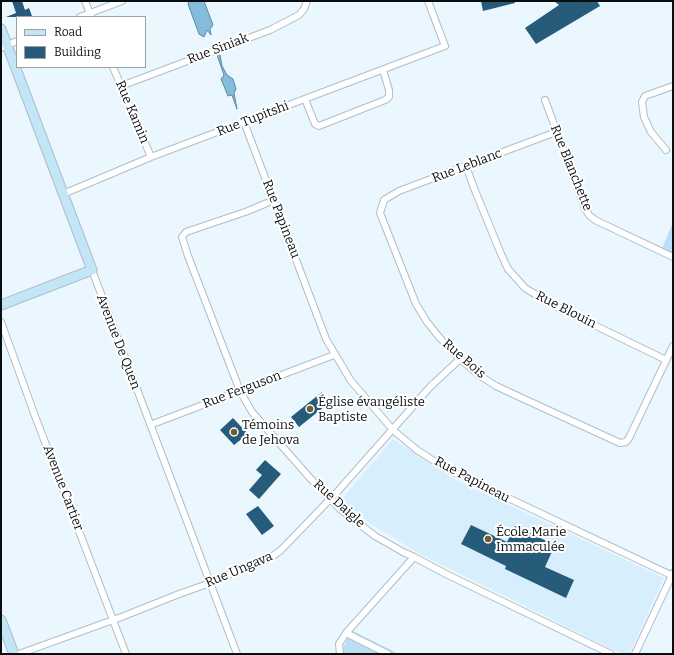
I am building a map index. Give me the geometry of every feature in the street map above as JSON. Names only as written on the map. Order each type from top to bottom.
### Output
[{"type":"street","points":[[86,1],[91,15],[122,1]]},
{"type":"street","name":"Rue Siniak","points":[[121,86],[270,30],[299,15],[304,9],[307,1]]},
{"type":"street","name":"Rue Tupitshi","points":[[63,194],[151,157],[445,46],[428,1]]},
{"type":"street","name":"Avenue De Quen","points":[[1,29],[4,46],[63,194],[237,654]]},
{"type":"street","points":[[4,46],[16,41]]},
{"type":"street","name":"Rue Kamin","points":[[113,68],[151,157]]},
{"type":"street","points":[[305,99],[315,124],[319,126],[385,100],[389,97],[389,90],[383,70]]},
{"type":"street","points":[[666,150],[651,132],[644,117],[642,102],[645,96],[673,86]]},
{"type":"street","name":"Rue Blanchette","points":[[545,100],[585,208],[589,215],[595,220],[673,257]]},
{"type":"street","name":"Rue Papineau","points":[[244,122],[326,340],[351,380],[393,430],[417,450],[445,468],[673,575]]},
{"type":"street","name":"Rue Leblanc","points":[[381,204],[384,200],[399,192],[556,132]]},
{"type":"street","name":"Rue Blouin","points":[[466,166],[508,269],[525,288],[551,304],[666,360]]},
{"type":"street","name":"Rue Daigle","points":[[274,200],[248,211],[186,232],[182,237],[240,391],[252,412],[330,499],[340,509],[375,536],[440,571],[611,654]]},
{"type":"street","name":"Rue Bois","points":[[381,204],[380,213],[416,304],[427,322],[460,359],[479,375],[496,386],[620,443],[626,442],[629,438],[666,360]]},
{"type":"street","points":[[1,305],[92,270]]},
{"type":"street","name":"Avenue Cartier","points":[[1,322],[35,416],[126,654]]},
{"type":"street","points":[[666,360],[673,346]]},
{"type":"street","name":"Rue Ferguson","points":[[150,425],[334,355]]},
{"type":"street","name":"Rue Ungava","points":[[19,654],[210,583],[220,577],[258,564],[281,550],[330,499],[430,387],[460,359]]},
{"type":"street","points":[[340,654],[339,644],[346,634],[414,557]]},
{"type":"street","points":[[634,654],[673,575]]},
{"type":"street","points":[[1,620],[14,654]]},
{"type":"street","points":[[346,634],[388,654]]},
{"type":"shaded area","points":[[189,1],[204,1],[213,25],[210,29],[211,35],[207,30],[204,37],[199,34],[188,4]]},
{"type":"shaded area","points":[[217,55],[220,55],[222,66],[227,75],[233,79],[236,89],[234,93],[237,109],[232,95],[228,96],[221,79],[224,75]]},
{"type":"shaded area","points":[[673,222],[673,257],[661,251]]},
{"type":"shaded area","name":"École Marie Immaculée","points":[[393,439],[452,478],[664,578],[629,654],[622,654],[418,553],[371,524],[341,500]]},
{"type":"shaded area","points":[[351,630],[399,654],[343,654],[342,651]]},
{"type":"building","points":[[12,1],[22,1],[25,10],[29,8],[32,16],[6,17],[16,13]]},
{"type":"building","points":[[481,1],[514,1],[515,3],[483,11]]},
{"type":"building","points":[[554,1],[597,1],[600,6],[536,44],[525,28],[559,5]]},
{"type":"building","name":"Église évangéliste Baptiste","points":[[322,392],[330,402],[299,427],[291,417]]},
{"type":"building","name":"Témoins de Jehova","points":[[233,418],[248,434],[234,445],[220,430]]},
{"type":"building","points":[[265,460],[281,474],[259,499],[249,490],[262,475],[256,470]]},
{"type":"building","points":[[258,506],[274,526],[262,535],[246,514]]},
{"type":"building","points":[[471,525],[507,542],[515,526],[555,545],[545,567],[574,580],[566,598],[505,569],[506,566],[461,544]]},
{"type":"place","name":"Église évangéliste Baptiste","points":[[310,409]]},
{"type":"place","name":"Témoins de Jehova","points":[[234,432]]},
{"type":"place","name":"École Marie Immaculée","points":[[488,539]]}]
